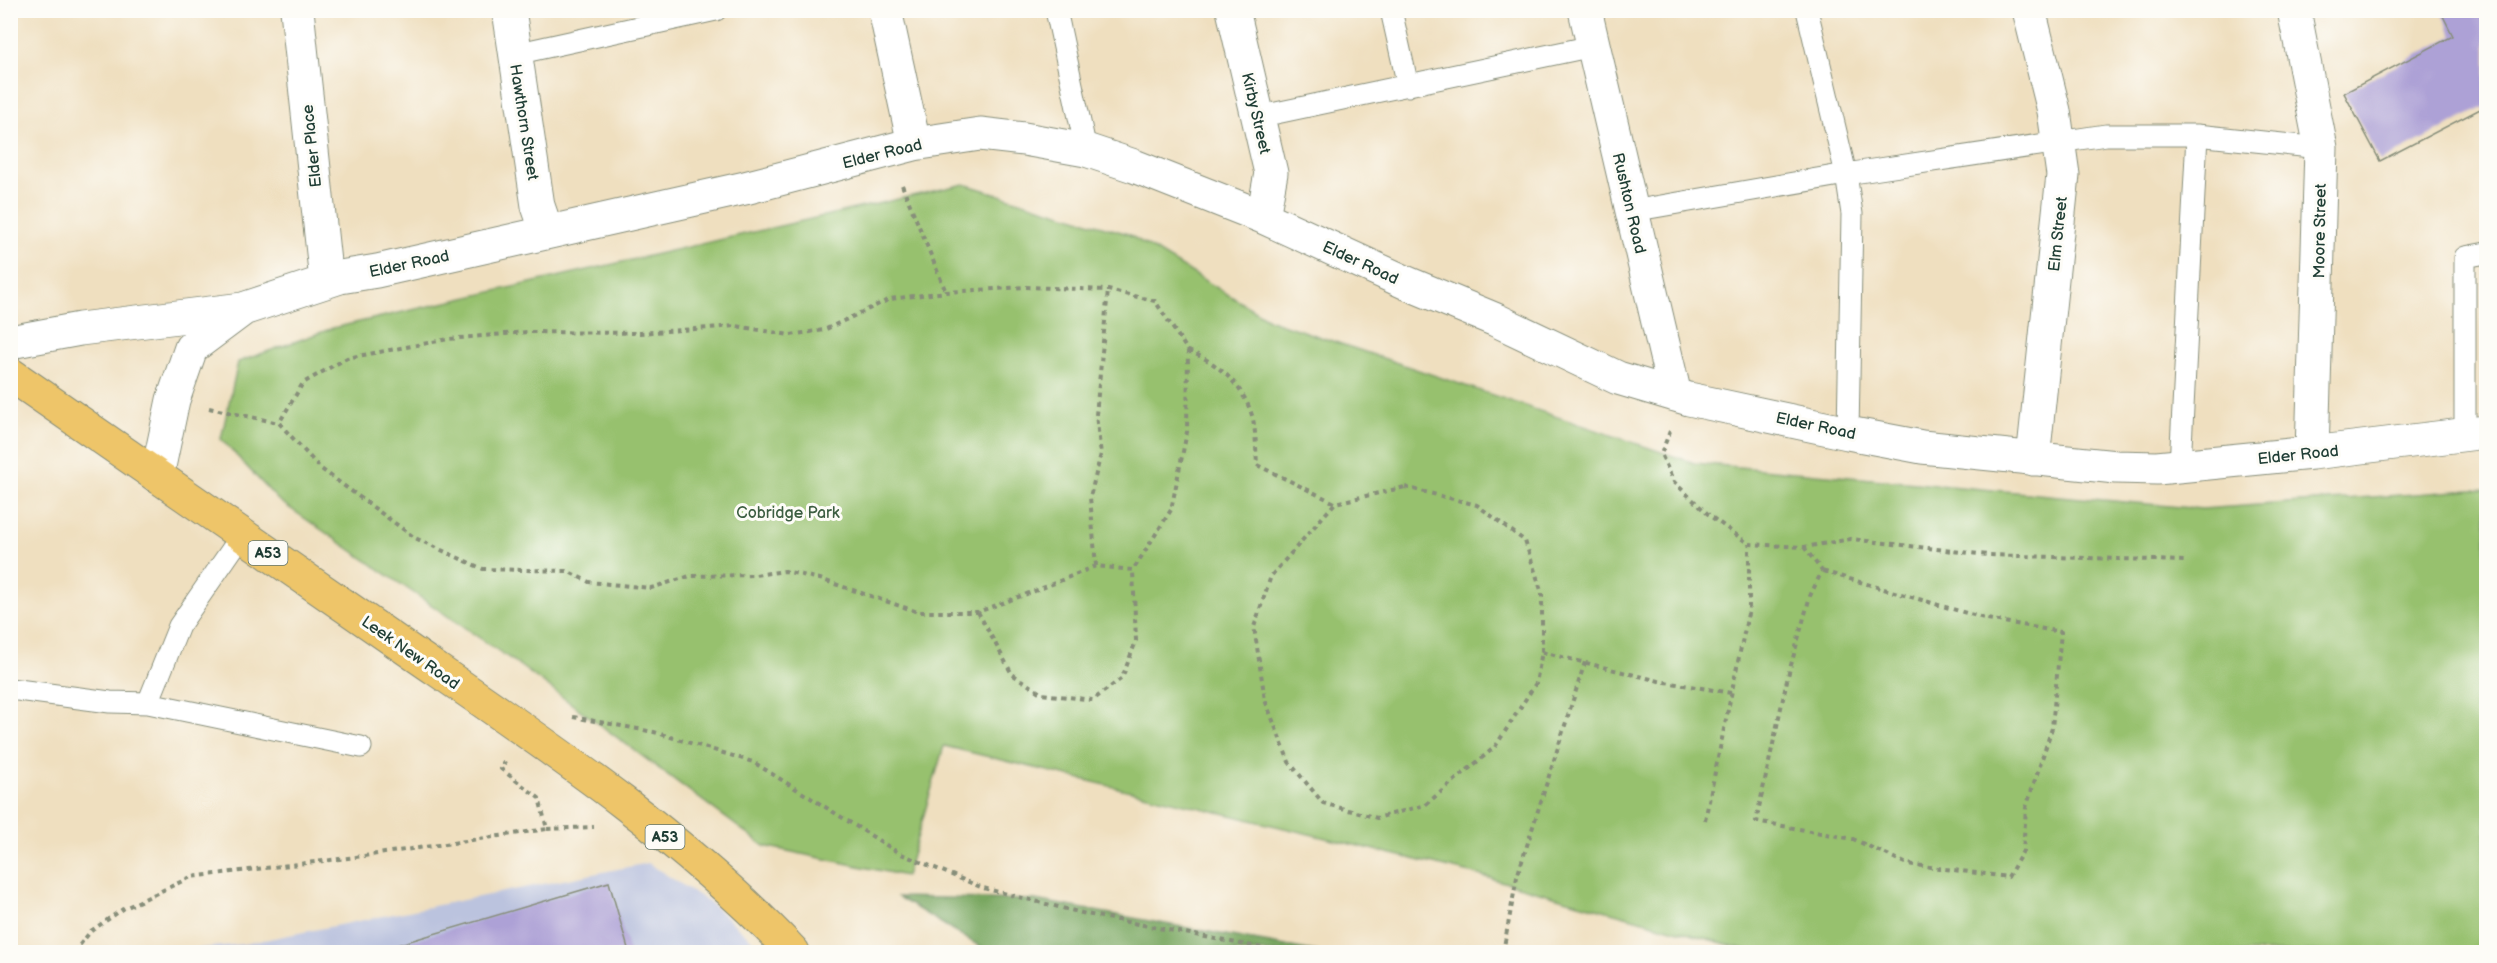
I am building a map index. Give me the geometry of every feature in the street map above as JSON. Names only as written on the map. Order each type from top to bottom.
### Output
[{"type":"highway","name":"Leek New Road","points":[[10,374],[511,720],[637,814],[751,908],[794,952]]},
{"type":"street","name":"Elder Place","points":[[297,10],[333,279]]},
{"type":"street","name":"Hawthorn Street","points":[[508,10],[538,207],[546,232]]},
{"type":"street","points":[[885,10],[901,148]]},
{"type":"street","name":"Kirby Street","points":[[1233,10],[1271,173],[1263,217]]},
{"type":"street","name":"Rushton Road","points":[[1585,10],[1632,211],[1682,397]]},
{"type":"street","name":"Elm Street","points":[[2029,10],[2059,141],[2063,175],[2034,459]]},
{"type":"street","name":"Moore Street","points":[[2294,10],[2321,148],[2312,453]]},
{"type":"street","name":"Elder Road","points":[[10,342],[80,329],[243,309],[333,279],[759,184],[901,148],[980,134],[1086,150],[1134,166],[1263,217],[1407,283],[1496,320],[1618,378],[1682,397],[1848,433],[1922,447],[2034,459],[2116,467],[2168,467],[2312,453],[2476,433]]},
{"type":"street","name":"Elder Road","points":[[157,476],[173,400],[191,348],[243,309]]},
{"type":"lane","points":[[515,54],[663,16],[716,10]]},
{"type":"lane","points":[[1056,10],[1086,150]]},
{"type":"lane","points":[[1391,10],[1408,86]]},
{"type":"lane","points":[[1807,10],[1846,174],[1852,214],[1848,433]]},
{"type":"lane","points":[[1257,117],[1593,46]]},
{"type":"lane","points":[[1632,211],[1846,174],[2106,135],[2197,135],[2321,148]]},
{"type":"lane","points":[[2168,467],[2197,135]]},
{"type":"lane","points":[[2476,433],[2465,257],[2487,253]]},
{"type":"lane","points":[[148,703],[178,626],[242,535]]},
{"type":"lane","points":[[10,689],[110,702],[148,703],[361,747]]},
{"type":"path","points":[[901,148],[946,292]]},
{"type":"path","points":[[279,423],[303,383],[347,358],[448,339],[527,332],[640,333],[736,326],[790,335],[824,330],[890,299],[946,292],[1026,287],[1108,290],[1155,301],[1188,351],[1187,432],[1171,510],[1133,570],[1136,641],[1122,678],[1093,700],[1042,694],[1012,674],[978,612]]},
{"type":"path","points":[[1096,566],[1090,497],[1101,454],[1096,415],[1108,290]]},
{"type":"path","points":[[1188,351],[1204,357],[1238,384],[1252,418],[1257,465],[1335,504]]},
{"type":"path","points":[[1682,397],[1661,454],[1674,482],[1710,516],[1749,544],[1804,547],[1851,539],[1987,555],[2186,561]]},
{"type":"path","points":[[173,400],[279,423],[320,468],[415,538],[483,569],[567,571],[589,582],[651,588],[690,576],[755,575],[785,570],[820,579],[918,612],[978,612],[1096,566],[1133,570]]},
{"type":"path","points":[[1406,487],[1477,505],[1525,541],[1542,593],[1542,652],[1536,683],[1495,747],[1425,805],[1377,818],[1323,803],[1289,762],[1265,700],[1254,627],[1271,576],[1335,504],[1406,487]]},
{"type":"path","points":[[1705,820],[1749,609],[1749,544]]},
{"type":"path","points":[[1804,547],[1822,571],[1987,619],[2061,632],[2052,728],[2026,808],[2023,851],[2008,877],[1906,864],[1853,839],[1756,821],[1788,676],[1810,596],[1822,571]]},
{"type":"path","points":[[1542,652],[1659,681],[1731,693]]},
{"type":"path","points":[[1503,952],[1517,878],[1585,662]]},
{"type":"path","points":[[564,716],[654,732],[753,762],[899,853],[983,888],[1086,914],[1282,952]]},
{"type":"path","points":[[74,952],[91,931],[123,909],[190,877],[321,862],[547,829],[539,798],[501,769]]},
{"type":"shaded area","points":[[648,863],[710,903],[766,952],[179,952],[244,944]]},
{"type":"green space","name":"Cobridge Park","points":[[964,184],[1128,234],[1270,320],[1694,463],[2202,509],[2486,489],[2486,952],[1754,952],[1475,874],[944,746],[906,876],[764,846],[519,665],[278,500],[221,439],[238,362],[333,328]]},
{"type":"green space","points":[[898,897],[1035,900],[1319,952],[989,952]]},
{"type":"building","points":[[2440,10],[2486,10],[2486,106],[2380,161],[2344,93],[2453,36]]},
{"type":"building","points":[[609,882],[629,952],[373,952]]}]
